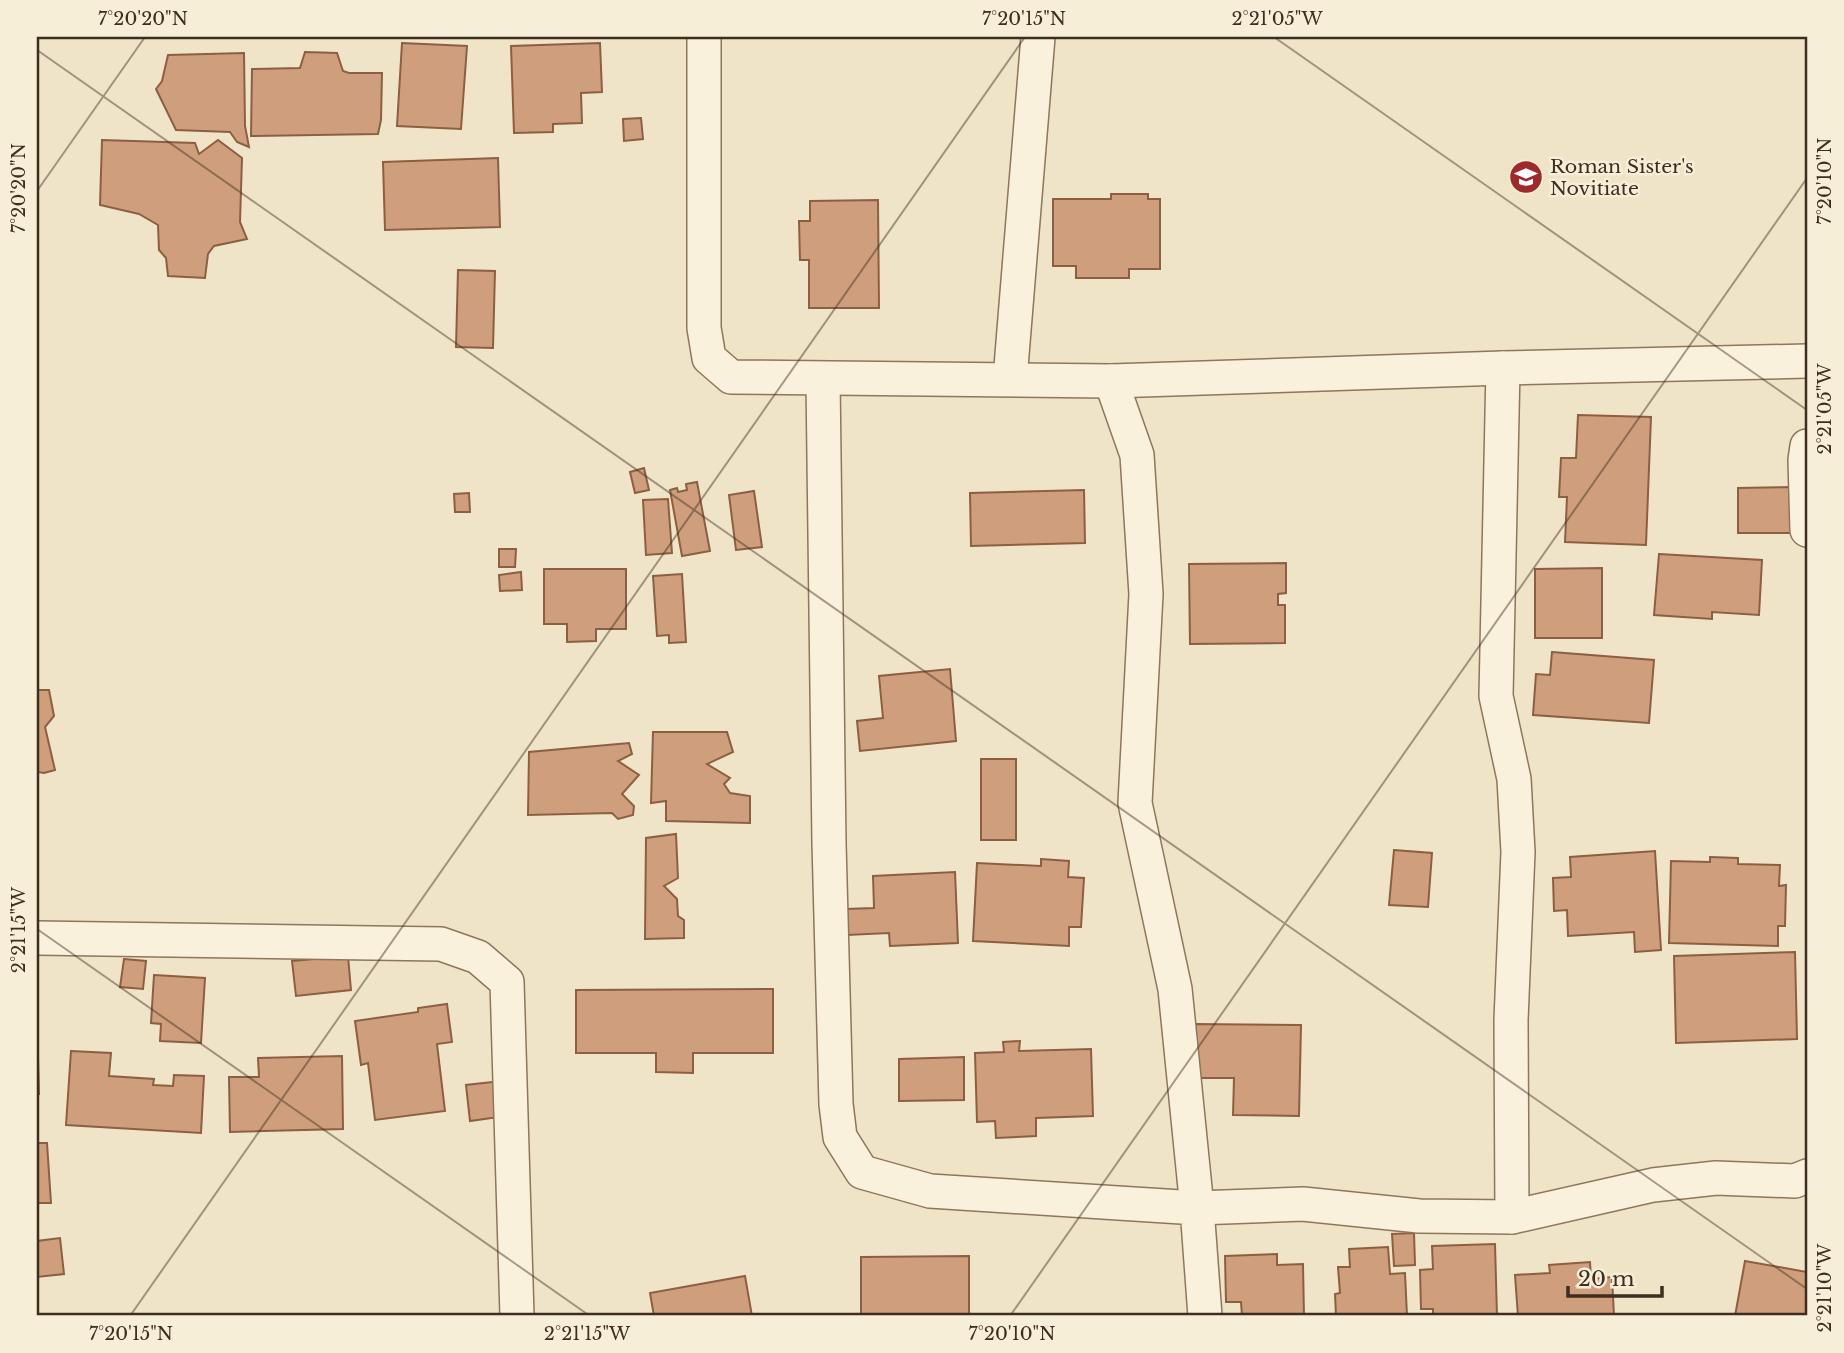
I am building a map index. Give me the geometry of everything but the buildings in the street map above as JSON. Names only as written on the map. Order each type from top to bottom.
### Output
[{"type":"street","points":[[704,37],[704,328],[709,358],[730,377],[1111,381],[1807,361]]},
{"type":"street","points":[[1010,379],[1038,37]]},
{"type":"street","points":[[1503,368],[1496,696],[1514,779],[1518,852],[1511,1020],[1512,1217]]},
{"type":"street","points":[[823,380],[836,1104],[841,1137],[862,1172],[930,1191],[1197,1208],[1303,1204],[1419,1216],[1512,1217],[1653,1185],[1716,1178],[1795,1181],[1807,1176]]},
{"type":"street","points":[[1111,381],[1137,455],[1146,594],[1135,803],[1175,989],[1205,1316]]},
{"type":"street","points":[[1807,446],[1807,530]]},
{"type":"street","points":[[37,939],[441,944],[478,957],[506,982],[517,1316]]},
{"type":"place","name":"Roman Sister's Novitiate","points":[[1526,177]]}]
